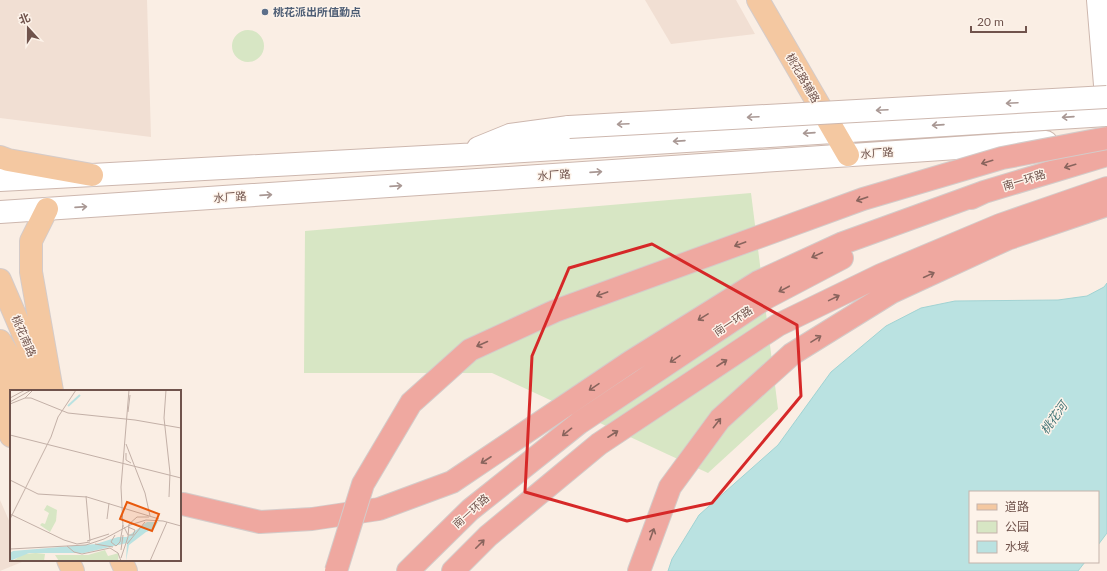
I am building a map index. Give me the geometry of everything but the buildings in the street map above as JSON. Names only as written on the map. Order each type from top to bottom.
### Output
[{"type":"highway","points":[[336,571],[363,484],[411,403],[470,350],[555,311],[863,199],[1002,158],[1107,138]]},
{"type":"highway","name":"南一环路","points":[[408,571],[470,510],[579,423],[766,298],[871,243],[984,192],[1107,155]]},
{"type":"highway","points":[[453,571],[488,536],[599,444],[778,325],[881,275],[1000,225],[1107,188]]},
{"type":"highway","points":[[181,503],[260,522],[312,519],[379,509],[452,482],[630,362],[758,282],[843,242],[984,192]]},
{"type":"highway","points":[[639,571],[670,487],[720,419],[792,354],[892,292],[1008,240],[1107,205]]},
{"type":"main road","name":"桃花路辅路","points":[[758,0],[848,155]]},
{"type":"main road","points":[[0,157],[8,160],[92,175]]},
{"type":"main road","points":[[46,209],[31,241],[31,272],[52,390]]},
{"type":"main road","name":"桃花南路","points":[[0,280],[48,390]]},
{"type":"main road","points":[[0,341],[30,390]]},
{"type":"main road","points":[[0,372],[10,395]]},
{"type":"main road","points":[[0,411],[10,434]]},
{"type":"main road","points":[[68,561],[73,571]]},
{"type":"main road","points":[[79,561],[83,571]]},
{"type":"main road","points":[[122,561],[126,571]]},
{"type":"street","points":[[1098,0],[1106,103]]},
{"type":"street","points":[[0,180],[461,155],[834,132],[1106,103]]},
{"type":"street","points":[[461,155],[510,135],[569,127],[1106,103]]},
{"type":"street","name":"水厂路","points":[[0,212],[1107,138]]},
{"type":"highlighted area","points":[[652,244],[797,325],[801,396],[712,503],[627,521],[525,492],[532,356],[569,268]]},
{"type":"shaded area","points":[[0,0],[147,0],[151,137],[0,118]]},
{"type":"shaded area","points":[[645,0],[736,0],[755,34],[671,44]]},
{"type":"shaded area","points":[[0,500],[10,523],[10,561],[25,561],[0,571]]},
{"type":"green space","points":[[251,30],[257,32],[262,37],[264,46],[262,55],[257,60],[245,62],[239,60],[234,55],[232,43],[234,37],[239,32]]},
{"type":"green space","points":[[751,193],[778,409],[708,473],[492,373],[304,373],[305,231]]},
{"type":"water","name":"桃花河","points":[[1107,283],[1107,533],[1099,544],[1099,491],[969,491],[969,563],[1084,563],[1078,571],[668,571],[672,559],[699,515],[778,445],[831,372],[886,326],[921,308],[955,301],[1058,300],[1087,296],[1104,287]]},
{"type":"place","name":"桃花派出所值勤点","points":[[265,12]]}]
